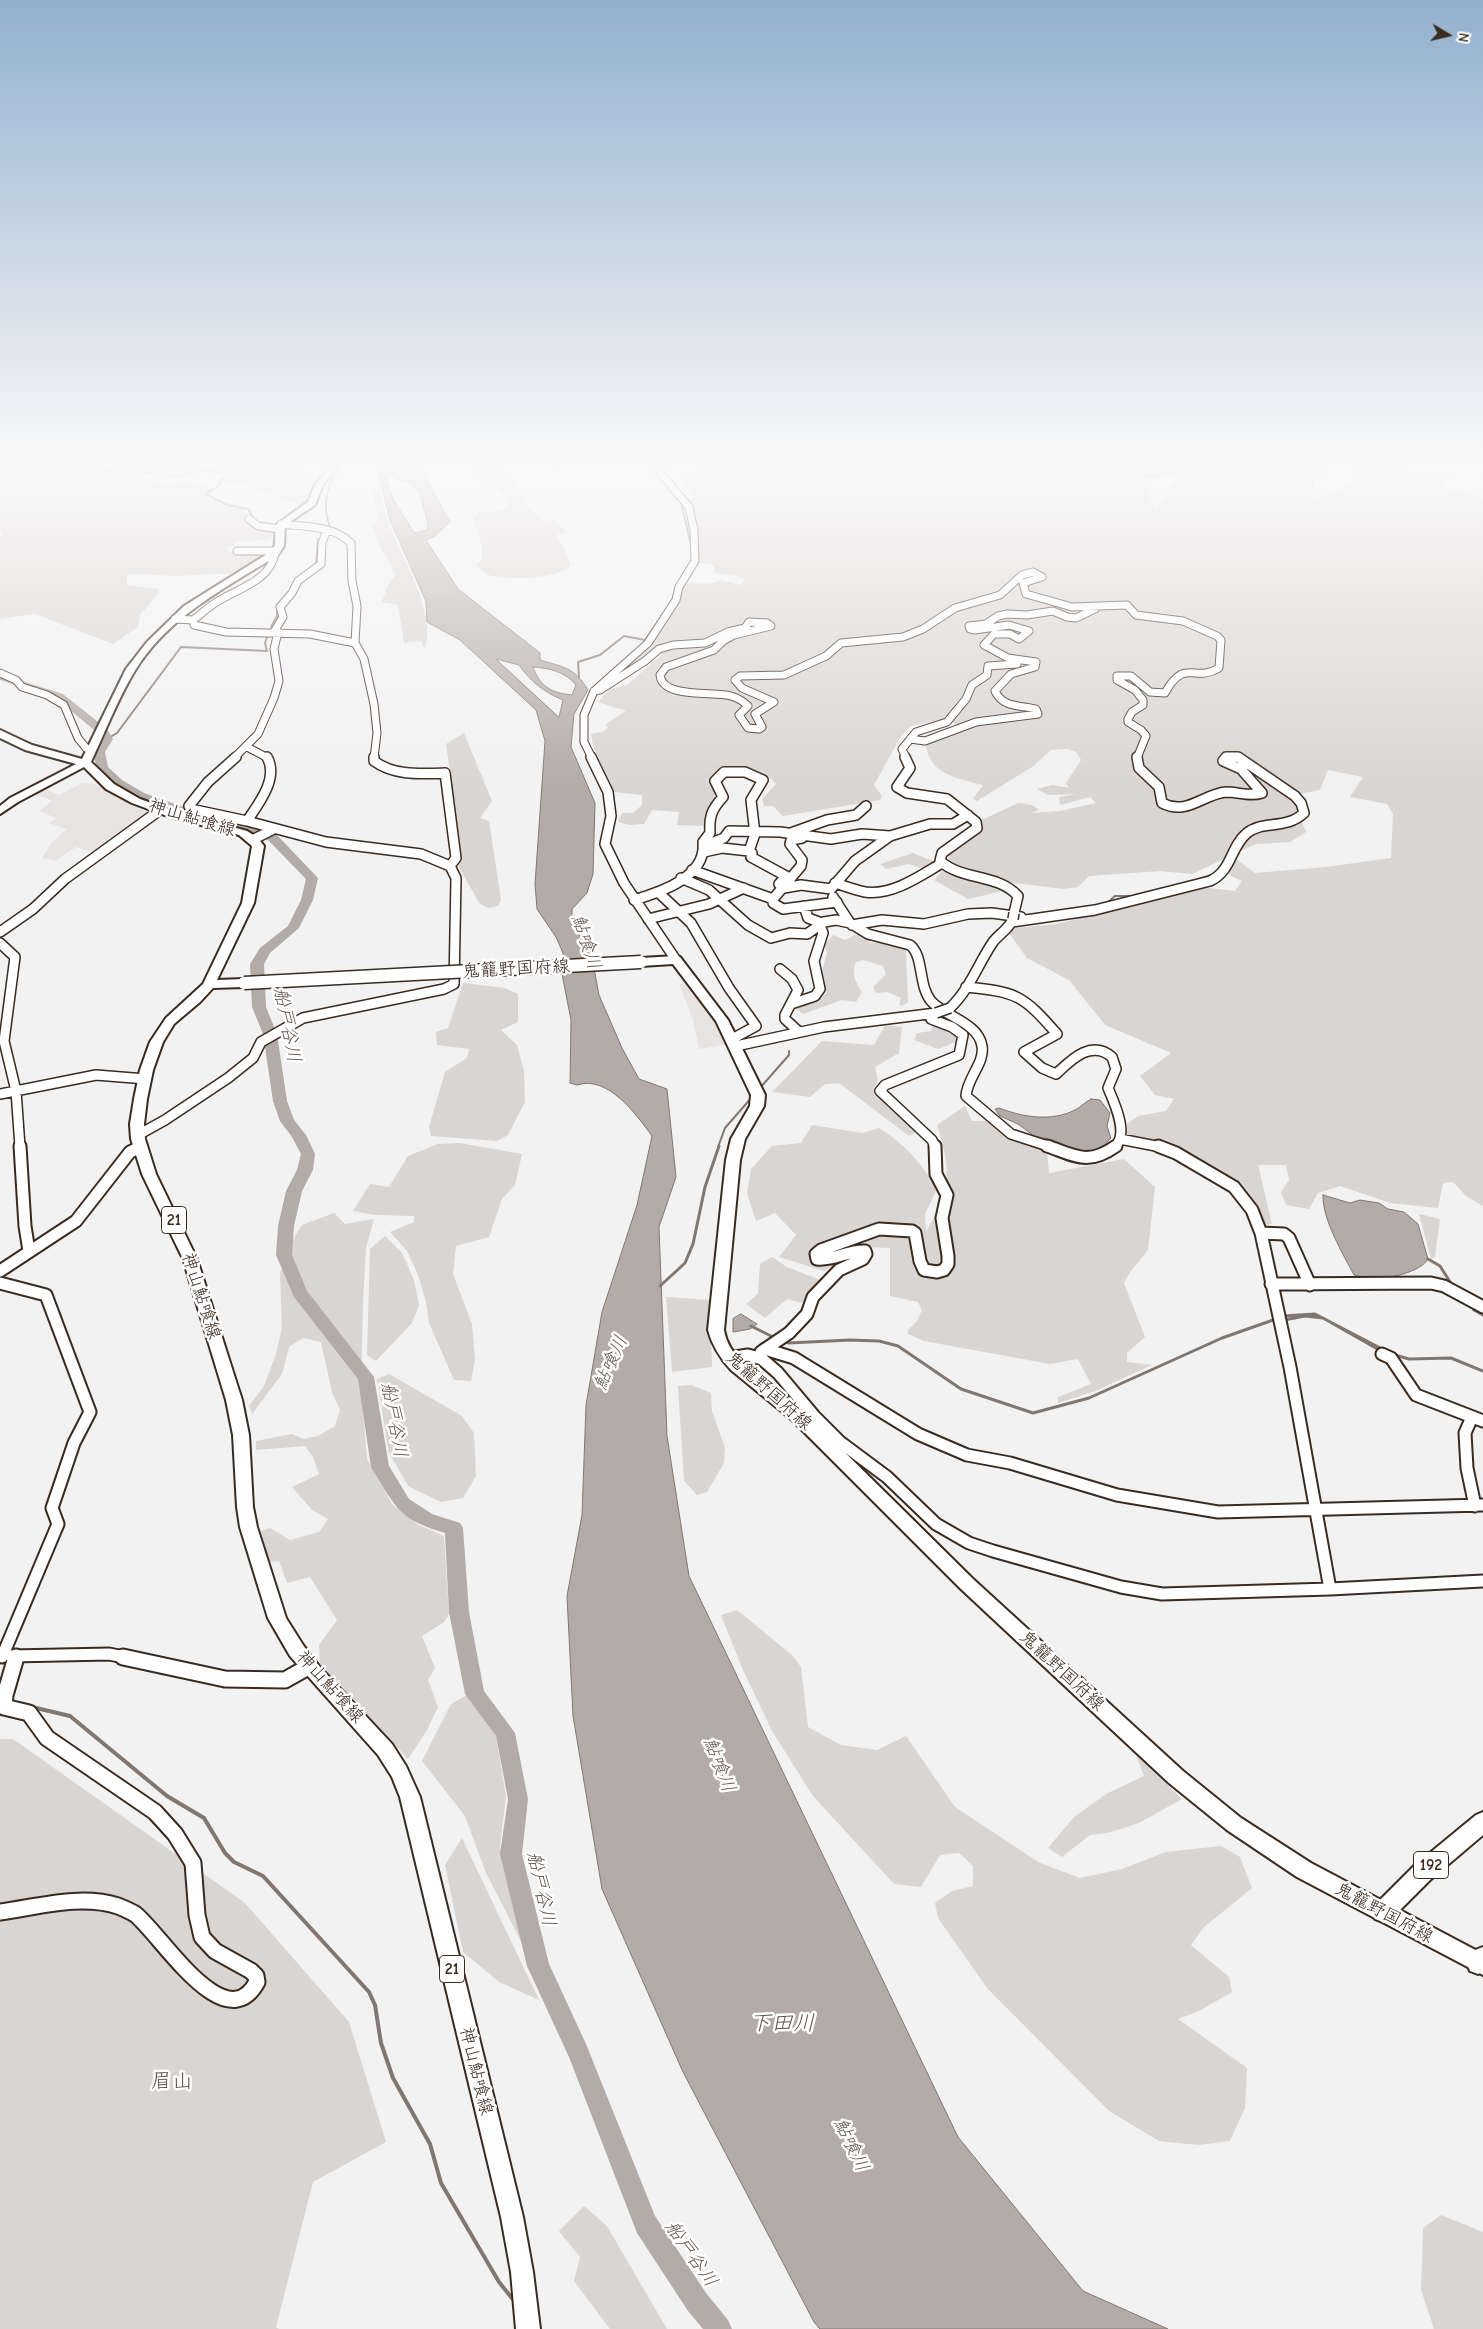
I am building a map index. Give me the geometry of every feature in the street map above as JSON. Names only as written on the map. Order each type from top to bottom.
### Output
[{"type":"highway","name":"192","points":[[1383,1912],[1422,1873],[1483,1822]]},
{"type":"main road","points":[[0,811],[14,800],[85,764],[131,669],[150,644],[187,608],[248,570]]},
{"type":"main road","points":[[0,733],[11,740],[85,764]]},
{"type":"main road","name":"神山鮎喰線","points":[[85,764],[114,789],[160,810],[242,833],[264,834],[253,865],[253,885],[248,903],[209,984],[203,993],[170,1022],[161,1033],[155,1046],[146,1079],[137,1127],[139,1141],[145,1164],[182,1236],[231,1392],[239,1422],[245,1462],[245,1504],[249,1537],[281,1627],[308,1667],[327,1684],[388,1751],[405,1781],[512,2217],[526,2304],[528,2329]]},
{"type":"main road","name":"鬼籠野国府線","points":[[209,984],[676,960],[722,1020],[757,1091],[755,1112],[738,1139],[733,1160],[716,1330],[718,1340],[729,1358],[736,1366],[798,1416],[967,1584],[1176,1777],[1234,1824],[1304,1870],[1481,1962]]},
{"type":"street","points":[[175,619],[194,620],[216,603],[269,570]]},
{"type":"street","points":[[0,1271],[76,1221],[139,1141],[165,1120],[228,1078],[252,1058],[262,1042],[309,1015],[452,987],[454,984],[456,878],[450,866],[421,854],[264,834],[247,821],[191,809],[188,806],[208,782],[259,734],[271,704],[278,678],[274,656],[274,642],[276,632],[283,617],[280,607],[292,593],[298,581],[313,570]]},
{"type":"street","points":[[352,570],[357,606],[355,643],[364,659],[367,680],[374,704],[377,733],[374,761],[379,766],[390,770],[424,774],[445,773],[456,858],[450,866]]},
{"type":"street","points":[[676,960],[634,900],[605,844],[611,816],[608,792],[584,742],[584,715],[594,691],[648,643],[666,613],[674,605],[679,587],[690,570]]},
{"type":"street","points":[[594,691],[600,690],[645,661],[659,649],[673,645],[705,643],[728,632],[744,628],[749,622],[767,622],[771,626],[768,628],[734,635],[723,641],[714,650],[666,667],[660,672],[662,683],[671,689],[709,692],[740,699],[748,706],[739,715],[741,721],[748,728],[758,729],[762,727],[755,714],[774,702],[742,688],[735,680],[740,676],[784,675],[826,656],[841,643],[888,640],[914,633],[955,608],[1000,595],[1022,575],[1029,572],[1036,573],[1042,577],[1023,583],[1029,596],[1072,607],[1086,608],[1108,604],[1127,606],[1136,615],[1183,621],[1217,636],[1221,640],[1219,668],[1211,672],[1190,672],[1179,675],[1175,677],[1165,693],[1152,694],[1139,686],[1131,676],[1117,676],[1117,680],[1143,696],[1144,705],[1128,715],[1127,718],[1128,722],[1145,733],[1145,739],[1137,755],[1140,768],[1159,787],[1162,803],[1166,806],[1178,808],[1230,792],[1252,795],[1262,793],[1241,769],[1223,761],[1226,757],[1238,757],[1295,796],[1301,803],[1304,812],[1283,826],[1250,831],[1240,841],[1224,871],[1213,880],[1136,902],[1055,918],[1013,918]]},
{"type":"street","points":[[910,739],[925,741],[976,722],[1004,720],[1038,714],[1036,709],[1006,704],[995,694],[996,688],[1008,677],[1035,666],[1036,662],[1008,658],[984,645],[994,634],[1010,634],[1019,639],[1029,633],[1028,630],[1014,625],[975,630],[970,629],[969,626],[986,624],[998,616],[1007,614],[1027,615],[1053,611],[1067,617],[1076,618],[1108,604]]},
{"type":"street","points":[[194,620],[194,625],[218,631],[250,634],[276,632],[337,637],[355,643]]},
{"type":"street","points":[[942,863],[942,853],[977,828],[976,822],[947,799],[938,796],[904,792],[897,787],[910,772],[902,752],[916,732],[947,722],[966,699],[972,685],[986,675],[988,666],[1016,664],[1018,667],[1009,672],[1008,677]]},
{"type":"street","points":[[0,673],[17,683],[48,695],[64,705],[68,720],[81,744],[86,750],[91,750]]},
{"type":"street","points":[[247,747],[268,758],[271,776],[268,789],[247,821]]},
{"type":"street","points":[[634,900],[671,888],[698,864],[711,830],[711,812],[723,797],[715,785],[715,781],[722,773],[741,770],[756,774],[763,780],[763,784],[753,795],[751,803],[756,830],[753,846],[749,851]]},
{"type":"street","points":[[790,833],[827,820],[856,815],[866,806]]},
{"type":"street","points":[[0,932],[33,909],[66,879],[160,810]]},
{"type":"street","points":[[833,886],[855,861],[890,836],[930,824],[953,824],[968,815]]},
{"type":"street","points":[[703,849],[724,838],[729,831],[756,830],[831,839],[862,834],[890,836]]},
{"type":"street","points":[[770,898],[784,888],[801,866],[802,860],[790,844],[792,840],[806,838],[807,836]]},
{"type":"street","points":[[703,849],[722,848],[749,851]]},
{"type":"street","points":[[749,851],[752,853],[751,857],[786,876],[770,898]]},
{"type":"street","points":[[784,888],[801,885],[833,886],[866,892],[886,890],[918,878],[942,863]]},
{"type":"street","points":[[933,1016],[950,1008],[966,987],[980,967],[994,940],[1013,918],[1018,896],[1008,884],[958,870],[942,863]]},
{"type":"street","points":[[692,870],[770,898],[773,903],[783,909],[837,902]]},
{"type":"street","points":[[682,878],[709,890],[748,925],[771,938],[790,933],[807,934],[831,920],[851,924],[882,920],[924,924],[968,914],[992,913],[1017,917],[1053,914],[1055,918]]},
{"type":"street","points":[[833,886],[837,902],[851,924],[868,934],[895,939],[915,949],[929,999],[947,1015],[971,1028],[979,1038],[982,1050],[966,1087],[966,1096],[1007,1132],[1020,1138],[1089,1158],[1103,1155],[1117,1145],[1120,1139],[1119,1113],[1108,1088],[1116,1064],[1111,1055],[1104,1051],[1092,1049],[1079,1055],[1056,1074],[1042,1068],[1024,1052],[1057,1034],[1048,1024],[1020,996],[997,989],[966,987]]},
{"type":"street","points":[[648,919],[692,910],[722,901],[744,888]]},
{"type":"street","points":[[659,893],[691,924],[729,988],[756,1026],[734,1043]]},
{"type":"street","points":[[790,1004],[819,993],[814,961],[823,933],[819,922],[808,918],[804,906]]},
{"type":"street","points":[[0,943],[15,957],[4,1040],[16,1091],[25,1226],[29,1251]]},
{"type":"street","points":[[780,969],[792,979],[798,990],[784,1015],[785,1020],[798,1032]]},
{"type":"street","points":[[734,1043],[905,1015],[933,1016],[950,1021],[974,1033]]},
{"type":"street","points":[[729,1358],[754,1356],[789,1333],[807,1314],[813,1297],[839,1270],[863,1259],[866,1254],[865,1251],[853,1251],[822,1260],[817,1259],[816,1254],[821,1250],[879,1229],[912,1231],[915,1233],[918,1242],[919,1263],[924,1270],[939,1273],[944,1271],[947,1265],[948,1245],[942,1217],[947,1195],[936,1174],[936,1149],[932,1140],[880,1091],[885,1085],[951,1060],[959,1055],[963,1035],[933,1016]]},
{"type":"street","points":[[0,1094],[96,1075],[146,1079]]},
{"type":"street","points":[[1120,1139],[1140,1141],[1176,1153],[1226,1182],[1240,1193],[1252,1210],[1261,1233],[1290,1367],[1330,1589]]},
{"type":"street","points":[[1261,1233],[1284,1234],[1289,1238],[1310,1285]]},
{"type":"street","points":[[1272,1284],[1431,1283],[1444,1286],[1483,1307]]},
{"type":"street","points":[[0,1284],[46,1295],[90,1412],[74,1443],[52,1508],[58,1524],[6,1656],[4,1707],[29,1712],[47,1738],[155,1812],[193,1863],[197,1914],[202,1937],[215,1951],[251,1971],[256,1976],[257,1982],[246,1997],[237,2000],[219,1996],[193,1976],[133,1913],[118,1906],[103,1903],[72,1903],[0,1912]]},
{"type":"street","points":[[774,1343],[794,1358],[918,1434],[967,1455],[1010,1463],[1100,1491],[1174,1506],[1218,1512],[1250,1513],[1316,1508],[1381,1509],[1479,1505],[1467,1468],[1465,1432],[1477,1419],[1416,1394],[1391,1358],[1382,1354]]},
{"type":"street","points":[[754,1356],[778,1373],[815,1418],[840,1442],[886,1477],[936,1524],[968,1542],[993,1551],[1147,1593],[1180,1594],[1330,1589],[1483,1581]]},
{"type":"street","points":[[6,1656],[109,1654],[226,1679],[285,1680],[308,1667]]},
{"type":"shaded area","points":[[82,783],[94,784],[153,811],[97,853],[76,847],[55,861],[42,858],[53,841],[67,829],[49,823],[56,818],[39,811],[52,801],[31,792],[41,787],[59,795]]},
{"type":"shaded area","points":[[687,982],[713,1016],[729,1044],[699,1049],[693,1020],[679,984]]},
{"type":"green space","points":[[0,570],[242,570],[236,573],[176,576],[127,575],[127,585],[159,589],[159,593],[140,615],[138,627],[113,644],[35,614],[0,619]]},
{"type":"green space","points":[[393,570],[409,570],[416,585],[426,618],[427,634],[425,649],[421,641],[404,643],[398,605],[382,602],[388,584],[395,576]]},
{"type":"green space","points":[[481,570],[566,570],[555,574],[531,578],[497,577]]},
{"type":"green space","points":[[714,570],[1483,570],[1483,1206],[1466,1196],[1453,1182],[1443,1183],[1438,1208],[1390,1203],[1340,1186],[1318,1193],[1309,1209],[1286,1205],[1281,1192],[1289,1180],[1286,1165],[1258,1165],[1272,1224],[1265,1225],[1251,1199],[1232,1182],[1181,1149],[1151,1140],[1126,1136],[1127,1124],[1138,1116],[1166,1111],[1174,1099],[1155,1095],[1140,1076],[1171,1053],[1105,1025],[1069,980],[1027,958],[1006,929],[1057,924],[1200,887],[1235,891],[1242,881],[1229,875],[1236,859],[1255,873],[1326,867],[1391,858],[1393,814],[1387,804],[1350,797],[1363,777],[1328,770],[1320,790],[1299,794],[1296,807],[1306,832],[1290,842],[1256,844],[1192,874],[1160,871],[1089,876],[1078,887],[1063,889],[1007,882],[1002,885],[1003,891],[968,899],[934,880],[949,864],[948,852],[973,836],[969,826],[1018,803],[1032,805],[1039,810],[1032,813],[1060,811],[1096,803],[1090,797],[1060,805],[1059,797],[1076,794],[1048,795],[1037,789],[1053,785],[1069,788],[1066,783],[1081,760],[1076,752],[1067,749],[1051,750],[1032,767],[977,801],[973,799],[983,785],[962,780],[943,772],[930,759],[926,737],[957,725],[945,719],[911,726],[901,736],[874,785],[882,796],[880,800],[783,816],[773,806],[764,806],[762,799],[776,784],[762,772],[743,767],[725,770],[709,780],[719,796],[708,810],[708,826],[677,825],[679,812],[652,810],[644,824],[629,825],[618,822],[622,813],[633,813],[642,805],[642,795],[614,792],[592,742],[591,734],[604,731],[608,728],[606,724],[626,711],[598,702],[610,689],[627,685],[659,657],[664,649],[655,650],[601,687],[653,642],[668,616],[679,603],[684,584],[706,584],[721,580],[740,585],[744,580],[736,576],[713,573]]},
{"type":"green space","points":[[464,733],[492,801],[480,818],[489,821],[501,900],[498,906],[488,908],[480,904],[458,866],[462,859],[446,744]]},
{"type":"green space","points":[[913,853],[935,862],[924,869],[909,864],[886,869],[880,864]]},
{"type":"green space","points":[[861,932],[870,936],[870,943],[888,941],[908,947],[906,952],[908,1002],[902,1006],[899,1004],[901,998],[887,992],[876,993],[873,987],[886,974],[883,966],[863,960],[856,962],[854,970],[856,981],[862,992],[856,1002],[842,1000],[803,1014],[794,1007],[822,998],[826,993],[822,972],[827,952],[824,945],[833,935],[845,940]]},
{"type":"green space","points":[[463,983],[505,988],[518,994],[518,1022],[501,1030],[517,1045],[524,1071],[525,1102],[508,1135],[497,1141],[431,1136],[429,1127],[445,1072],[467,1058],[469,1049],[437,1045],[436,1032],[448,1028]]},
{"type":"green space","points":[[933,1023],[950,1028],[956,1034],[956,1042],[938,1049],[914,1040],[917,1033],[931,1031]]},
{"type":"green space","points":[[885,1025],[902,1027],[899,1053],[875,1067],[878,1080],[874,1088],[876,1094],[917,1132],[909,1136],[839,1083],[825,1084],[810,1097],[772,1092],[822,1041],[874,1045]]},
{"type":"green space","points":[[965,1106],[972,1121],[986,1121],[1005,1136],[1047,1151],[1049,1173],[1124,1159],[1155,1187],[1148,1250],[1130,1272],[1124,1283],[1145,1337],[1127,1353],[1127,1362],[1152,1365],[1095,1391],[1058,1403],[1058,1397],[1091,1384],[1078,1359],[1050,1364],[924,1341],[908,1334],[908,1330],[917,1321],[922,1310],[918,1302],[890,1296],[890,1248],[868,1247],[824,1271],[779,1257],[796,1235],[775,1213],[756,1221],[747,1193],[751,1169],[772,1146],[801,1143],[812,1125],[862,1133],[879,1128],[912,1155],[937,1189],[925,1214],[926,1231],[935,1217],[945,1192],[947,1167],[937,1125]]},
{"type":"green space","points":[[459,1143],[522,1154],[515,1185],[502,1199],[489,1237],[456,1246],[453,1274],[472,1324],[475,1360],[471,1381],[454,1380],[429,1323],[426,1302],[418,1275],[407,1251],[390,1232],[414,1222],[414,1216],[375,1215],[353,1211],[370,1184],[389,1187],[408,1156],[438,1144]]},
{"type":"green space","points":[[334,1213],[345,1224],[374,1219],[366,1248],[363,1302],[361,1388],[367,1459],[392,1504],[417,1524],[444,1536],[449,1614],[444,1622],[422,1636],[435,1668],[428,1680],[438,1707],[427,1730],[408,1759],[320,1664],[319,1645],[337,1620],[310,1577],[287,1583],[279,1561],[269,1562],[261,1531],[270,1528],[290,1540],[319,1532],[328,1519],[312,1510],[292,1487],[319,1474],[313,1457],[305,1446],[256,1450],[256,1441],[292,1434],[304,1439],[318,1436],[335,1426],[340,1410],[332,1392],[321,1342],[303,1338],[289,1347],[282,1374],[252,1414],[249,1406],[264,1386],[276,1354],[282,1328],[280,1273],[295,1236],[302,1225]]},
{"type":"green space","points":[[1419,1214],[1440,1219],[1435,1257],[1431,1259]]},
{"type":"green space","points":[[385,1236],[402,1253],[414,1280],[419,1305],[412,1323],[376,1361],[367,1355],[370,1249]]},
{"type":"green space","points":[[772,1257],[787,1267],[820,1280],[802,1303],[787,1299],[765,1318],[746,1304],[758,1294],[760,1264]]},
{"type":"green space","points":[[666,1297],[710,1300],[712,1367],[672,1372]]},
{"type":"green space","points":[[389,1374],[462,1416],[474,1433],[476,1476],[463,1498],[441,1502],[408,1486],[389,1453],[377,1379]]},
{"type":"green space","points":[[691,1385],[711,1393],[712,1411],[725,1448],[724,1463],[707,1492],[697,1495],[684,1481],[678,1386]]},
{"type":"green space","points":[[737,1610],[792,1655],[801,1667],[808,1727],[841,1745],[877,1750],[906,1736],[955,1807],[1040,1863],[1080,1878],[1122,1869],[1166,1852],[1221,1846],[1240,1857],[1252,1888],[1203,1928],[1191,1945],[1229,1977],[1232,1992],[1199,2011],[1178,2019],[1247,2068],[1245,2108],[1230,2141],[1198,2145],[1159,2141],[1109,2111],[987,1988],[938,1918],[935,1903],[952,1891],[973,1886],[973,1866],[959,1853],[940,1855],[921,1887],[894,1884],[813,1796],[772,1731],[743,1670],[721,1615]]},
{"type":"green space","points":[[469,1694],[496,1737],[506,1796],[500,1847],[525,1949],[486,1873],[465,1816],[422,1761],[451,1704]]},
{"type":"green space","name":"眉山","points":[[0,1739],[13,1739],[245,1903],[349,2022],[386,2142],[313,2182],[276,2327],[279,2329],[0,2329]]},
{"type":"green space","points":[[1136,1755],[1182,1799],[1139,1823],[1108,1833],[1090,1835],[1062,1857],[1048,1848],[1074,1817],[1106,1794],[1144,1776]]},
{"type":"green space","points":[[462,1838],[539,2000],[499,1982],[463,1952],[445,1865]]},
{"type":"green space","points":[[584,2206],[607,2226],[667,2329],[610,2329],[574,2281],[580,2257],[559,2231]]},
{"type":"green space","points":[[1441,2215],[1483,2232],[1483,2329],[1434,2329],[1421,2290],[1423,2228]]},
{"type":"water","name":"下田川","points":[[412,570],[445,570],[458,589],[540,653],[540,660],[568,669],[578,677],[588,690],[574,714],[571,747],[595,803],[593,874],[587,893],[572,909],[572,925],[591,952],[599,995],[622,1048],[639,1079],[667,1089],[676,1177],[659,1227],[667,1436],[689,1576],[958,2137],[1083,2291],[1168,2329],[820,2329],[814,2322],[683,2072],[602,1889],[573,1716],[567,1596],[582,1515],[586,1405],[602,1312],[637,1205],[652,1136],[638,1117],[620,1098],[610,1091],[588,1083],[577,1085],[570,1083],[571,1020],[562,974],[563,953],[556,937],[537,909],[535,884],[545,741],[536,710],[460,640],[427,622],[426,601]],"holes":[[[496,659],[519,665],[538,686],[563,700],[559,717]],[[533,667],[545,668],[567,677],[576,685],[572,695],[558,693],[548,688],[539,680]]]},
{"type":"water","points":[[1091,1099],[1100,1100],[1110,1113],[1107,1126],[1111,1138],[1100,1150],[1084,1154],[1053,1140],[1034,1136],[1018,1124],[1000,1116],[995,1109],[999,1108],[1027,1116],[1047,1117],[1066,1114]]},
{"type":"water","points":[[1323,1195],[1350,1203],[1360,1200],[1379,1203],[1388,1209],[1404,1212],[1418,1224],[1428,1259],[1419,1268],[1387,1278],[1368,1279],[1354,1275],[1329,1225]]},
{"type":"water","points":[[741,1314],[757,1324],[750,1329],[733,1332],[733,1319]]},
{"type":"waterway","points":[[579,678],[578,662],[600,655],[624,636],[645,640],[672,600],[676,586]]},
{"type":"waterway","points":[[271,627],[277,616],[277,605]]},
{"type":"waterway","points":[[107,739],[117,733],[181,647],[267,651],[265,643],[268,634]]},
{"type":"waterway","name":"船戸谷川","points":[[0,677],[59,696],[103,731],[107,739],[99,752],[103,768],[118,783],[140,795],[196,816],[264,833],[272,837],[312,878],[307,900],[293,928],[265,951],[257,964],[259,1007],[270,1034],[280,1101],[287,1121],[299,1135],[308,1154],[305,1170],[294,1191],[286,1226],[284,1255],[300,1293],[366,1377],[380,1467],[403,1504],[426,1520],[454,1528],[459,1612],[475,1694],[505,1733],[518,1799],[511,1854],[538,1966],[578,2052],[646,2224],[697,2302],[719,2329]]},
{"type":"waterway","points":[[1218,871],[1227,857]]},
{"type":"waterway","points":[[1193,881],[1214,874]]},
{"type":"waterway","points":[[1107,903],[1115,896],[1133,896]]},
{"type":"waterway","points":[[760,1088],[789,1055],[789,1051]]},
{"type":"waterway","points":[[718,1147],[725,1128],[753,1096]]},
{"type":"waterway","points":[[660,1286],[685,1263],[693,1244],[705,1187],[719,1146]]},
{"type":"waterway","points":[[1428,1259],[1440,1266],[1452,1285]]},
{"type":"waterway","points":[[1474,1310],[1483,1315]]},
{"type":"waterway","points":[[1283,1316],[1315,1314],[1323,1318]]},
{"type":"waterway","points":[[1284,1320],[1305,1316],[1323,1318]]},
{"type":"waterway","points":[[1323,1318],[1327,1320]]},
{"type":"waterway","points":[[1323,1318],[1327,1320]]},
{"type":"waterway","points":[[783,1341],[789,1343],[850,1340],[879,1341],[898,1346],[961,1389],[1033,1413],[1089,1398],[1222,1338],[1276,1319]]},
{"type":"waterway","points":[[1327,1320],[1384,1350]]},
{"type":"waterway","points":[[1327,1320],[1381,1351]]},
{"type":"waterway","points":[[751,1326],[775,1338]]},
{"type":"waterway","points":[[1395,1355],[1409,1359],[1451,1358],[1483,1371]]},
{"type":"waterway","points":[[32,1707],[70,1716],[167,1796],[204,1818],[225,1853],[234,1862],[263,1876],[369,1992],[375,2005],[381,2043],[393,2078],[430,2144],[441,2183],[499,2282],[515,2302]]},
{"type":"water label","name":"鮎喰川","points":[[586,942]]},
{"type":"water label","name":"鮎喰川","points":[[611,1363]]},
{"type":"water label","name":"鮎喰川","points":[[719,1765]]},
{"type":"water label","name":"鮎喰川","points":[[851,2145]]}]
